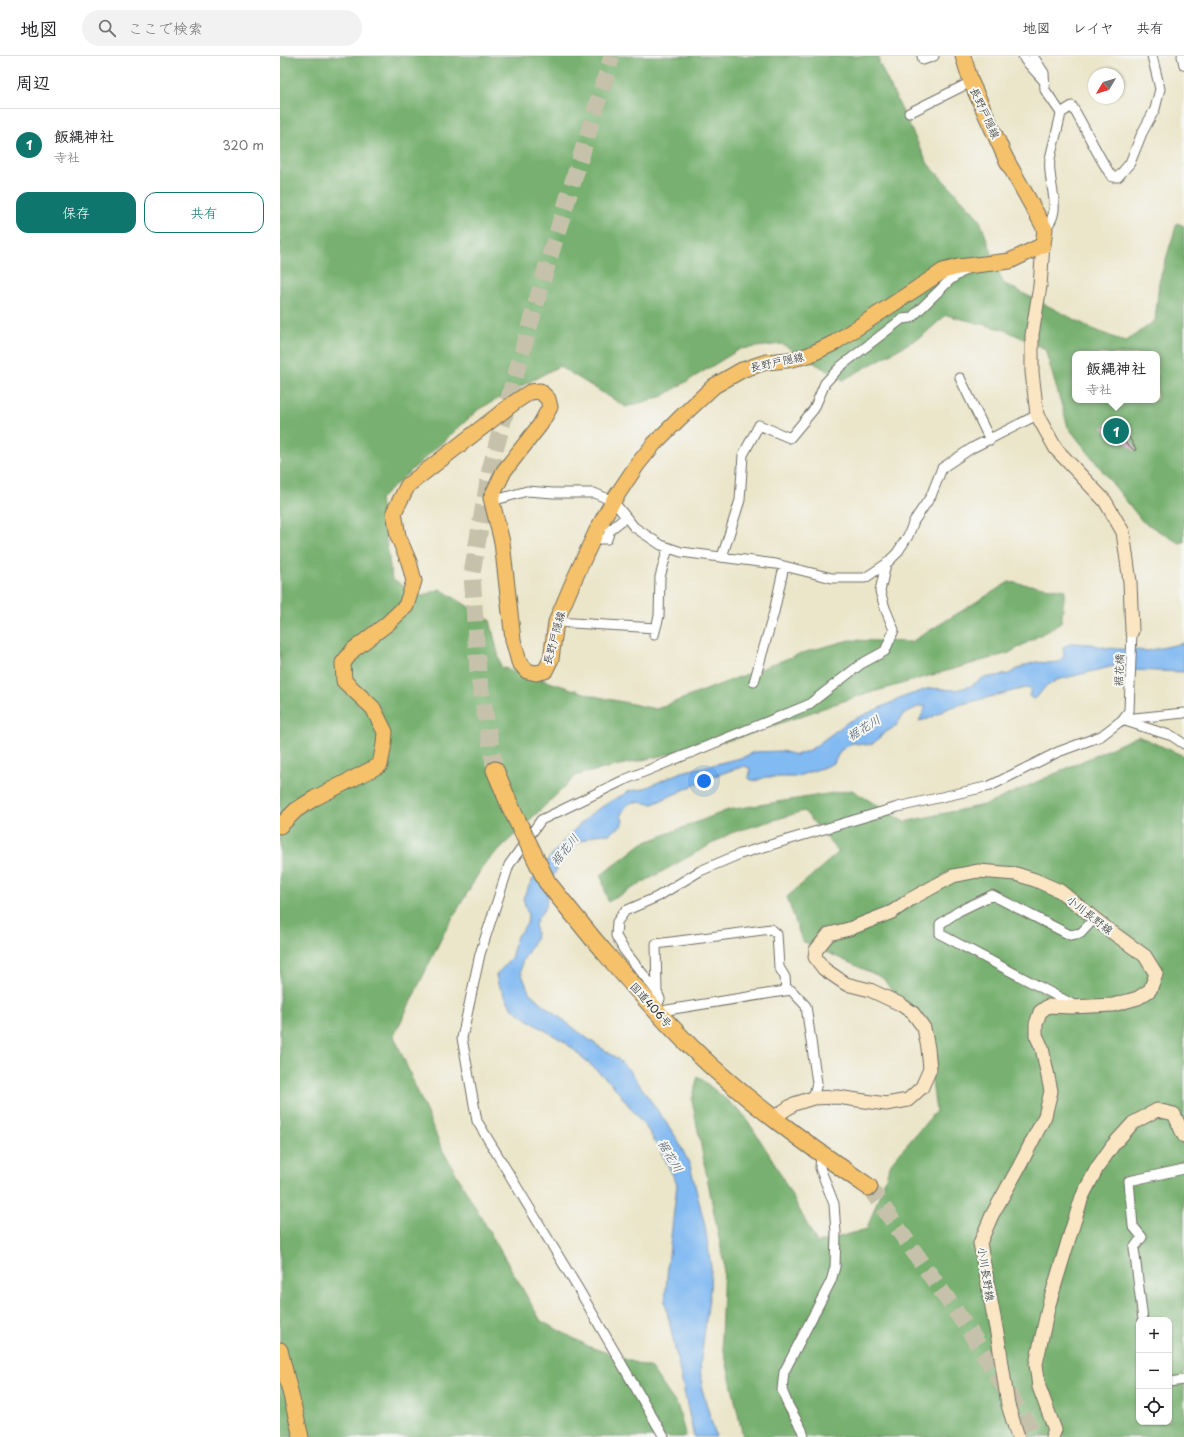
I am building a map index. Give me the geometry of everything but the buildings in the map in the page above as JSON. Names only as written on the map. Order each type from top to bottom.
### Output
[{"type":"highway","name":"国道406号","points":[[495,770],[511,808],[547,882],[655,1012],[693,1050],[740,1092],[821,1154],[869,1187]]},
{"type":"main road","name":"長野戸隠線","points":[[963,56],[971,82],[1006,159],[1045,229]]},
{"type":"main road","points":[[1045,229],[1040,286],[1032,335],[1032,372],[1037,415],[1056,449],[1105,501],[1123,532],[1130,582],[1132,631]]},
{"type":"main road","name":"長野戸隠線","points":[[492,501],[502,542],[513,640],[519,662],[527,670],[536,673],[545,671],[551,659],[556,622],[593,539],[613,501],[637,465],[654,444],[714,386],[742,370],[766,362],[788,360],[809,355],[834,343],[943,271],[1010,261],[1043,245]]},
{"type":"main road","points":[[280,826],[296,810],[380,765],[385,732],[373,708],[344,681],[343,663],[353,650],[387,624],[406,606],[414,581],[398,536],[394,512],[408,485],[515,402],[530,392],[540,392],[548,400],[550,407],[540,425],[504,471],[491,498],[492,501]]},
{"type":"main road","name":"小川長野線","points":[[774,1118],[794,1104],[813,1098],[837,1097],[886,1104],[908,1100],[922,1087],[930,1069],[928,1048],[924,1028],[913,1012],[900,1004],[870,990],[846,984],[824,969],[815,957],[816,950],[829,934],[849,929],[892,912],[911,899],[952,876],[978,871],[1016,874],[1035,880],[1060,892],[1144,956],[1156,974],[1150,990],[1138,998],[1113,1004],[1077,1007],[1048,1006],[1040,1012],[1036,1024],[1036,1035],[1042,1048],[1051,1091],[1045,1116],[992,1215],[980,1243],[999,1344],[1008,1405],[1018,1437]]},
{"type":"main road","points":[[1052,1437],[1055,1430],[1039,1388],[1036,1364],[1049,1304],[1082,1197],[1097,1168],[1109,1150],[1133,1123],[1157,1110],[1174,1114],[1184,1136]]},
{"type":"main road","points":[[280,1350],[301,1437]]},
{"type":"street","points":[[922,56],[923,60],[934,56]]},
{"type":"street","points":[[1023,56],[1045,82]]},
{"type":"street","points":[[1033,56],[1044,73],[1045,90],[1061,113],[1059,129],[1050,160],[1054,203],[1052,218],[1045,229]]},
{"type":"street","points":[[1061,113],[1072,106],[1085,127],[1105,167],[1112,177],[1118,177],[1130,163],[1142,133],[1155,109],[1160,89],[1152,56]]},
{"type":"street","points":[[1182,56],[1184,65]]},
{"type":"street","points":[[909,113],[971,82]]},
{"type":"street","points":[[722,557],[740,500],[743,455],[759,425],[790,438],[814,409],[825,383],[841,366],[902,319],[911,318],[950,280],[971,266]]},
{"type":"street","points":[[960,378],[990,440]]},
{"type":"street","points":[[492,501],[527,491],[553,493],[594,493],[613,501],[634,527],[668,548],[681,552],[784,566],[832,578],[865,578],[886,564],[908,536],[914,521],[931,496],[942,468],[972,448],[1037,415]]},
{"type":"street","points":[[593,539],[607,540],[610,530],[626,517]]},
{"type":"street","points":[[556,622],[655,631],[659,616],[660,577],[668,548]]},
{"type":"street","points":[[664,1437],[579,1290],[477,1121],[462,1038],[480,954],[509,865],[541,820],[624,780],[808,705],[861,664],[885,651],[894,630],[880,591],[886,564]]},
{"type":"street","points":[[754,682],[774,612],[784,566]]},
{"type":"street","name":"裾花橋","points":[[1122,720],[1130,711],[1132,631]]},
{"type":"street","points":[[655,1012],[660,999],[657,992],[624,950],[616,936],[617,922],[625,911],[657,897],[700,871],[740,854],[898,807],[990,786],[1058,752],[1100,736],[1122,720],[1184,712]]},
{"type":"street","points":[[1122,720],[1172,736],[1184,744]]},
{"type":"street","points":[[1077,1007],[940,934],[940,924],[959,912],[992,895],[1070,935],[1081,933],[1094,918]]},
{"type":"street","points":[[657,992],[656,944],[771,929],[777,934],[779,967],[785,977],[786,990]]},
{"type":"street","points":[[655,1012],[791,990],[806,1006],[817,1083],[813,1098]]},
{"type":"street","points":[[804,1437],[782,1390],[784,1372],[831,1282],[835,1267],[836,1233],[834,1204],[820,1168],[821,1154]]},
{"type":"street","points":[[1143,1317],[1134,1248],[1142,1237],[1133,1226],[1129,1181],[1184,1169]]},
{"type":"street","points":[[1172,1382],[1184,1380]]},
{"type":"green space","points":[[280,56],[879,56],[879,63],[928,164],[979,218],[1003,283],[1093,329],[1125,342],[1155,321],[1159,282],[1177,223],[1184,226],[1184,542],[1179,543],[1142,521],[1068,427],[1045,349],[1005,330],[946,315],[922,336],[843,380],[782,344],[740,349],[663,396],[626,407],[559,366],[479,409],[380,499],[392,579],[422,596],[440,589],[490,620],[501,667],[594,696],[656,709],[802,653],[849,640],[911,642],[1009,582],[1065,590],[1061,623],[1009,653],[852,698],[738,738],[577,775],[484,864],[444,933],[394,1036],[443,1151],[541,1321],[590,1347],[651,1368],[678,1407],[686,1437],[280,1437]]},
{"type":"green space","points":[[1138,736],[1184,756],[1184,1437],[743,1437],[721,1337],[724,1264],[692,1100],[698,1076],[744,1115],[774,1162],[817,1243],[867,1229],[891,1163],[936,1111],[927,1042],[883,978],[802,941],[787,897],[839,852],[804,811],[731,833],[608,902],[601,875],[641,844],[728,810],[852,790],[904,822],[988,804]]},
{"type":"water","name":"裾花川","points":[[1072,643],[1090,644],[1107,648],[1147,651],[1184,643],[1184,672],[1133,670],[1131,668],[1114,666],[1057,680],[1044,688],[1038,696],[1033,699],[1029,696],[1031,689],[1025,688],[951,707],[928,719],[919,721],[926,707],[920,706],[903,714],[896,726],[883,734],[874,743],[867,745],[852,743],[840,751],[834,763],[822,768],[795,777],[766,777],[755,781],[749,779],[750,769],[745,766],[714,776],[653,804],[638,802],[631,803],[627,805],[621,815],[623,821],[621,826],[609,834],[595,835],[577,843],[565,853],[549,884],[546,907],[537,919],[535,926],[535,940],[522,962],[521,972],[529,992],[588,1039],[618,1059],[630,1071],[676,1137],[690,1165],[705,1226],[711,1267],[710,1291],[700,1365],[702,1389],[716,1437],[694,1437],[665,1302],[677,1184],[648,1130],[612,1084],[565,1042],[536,1025],[512,1008],[498,984],[496,975],[511,959],[517,936],[527,924],[528,915],[523,898],[531,882],[573,831],[592,813],[630,791],[643,789],[681,772],[744,757],[753,752],[782,751],[796,755],[810,750],[848,722],[906,696],[930,688],[955,690],[971,686],[983,678],[1009,674],[1023,666],[1036,662],[1059,662],[1064,656],[1063,647]]},
{"type":"tunnel","points":[[495,770],[478,673],[472,573],[490,470],[512,387],[548,262],[612,56]]},
{"type":"tunnel","points":[[869,1187],[968,1329],[1036,1437]]},
{"type":"place","name":"飯縄神社","points":[[1116,431]]}]
